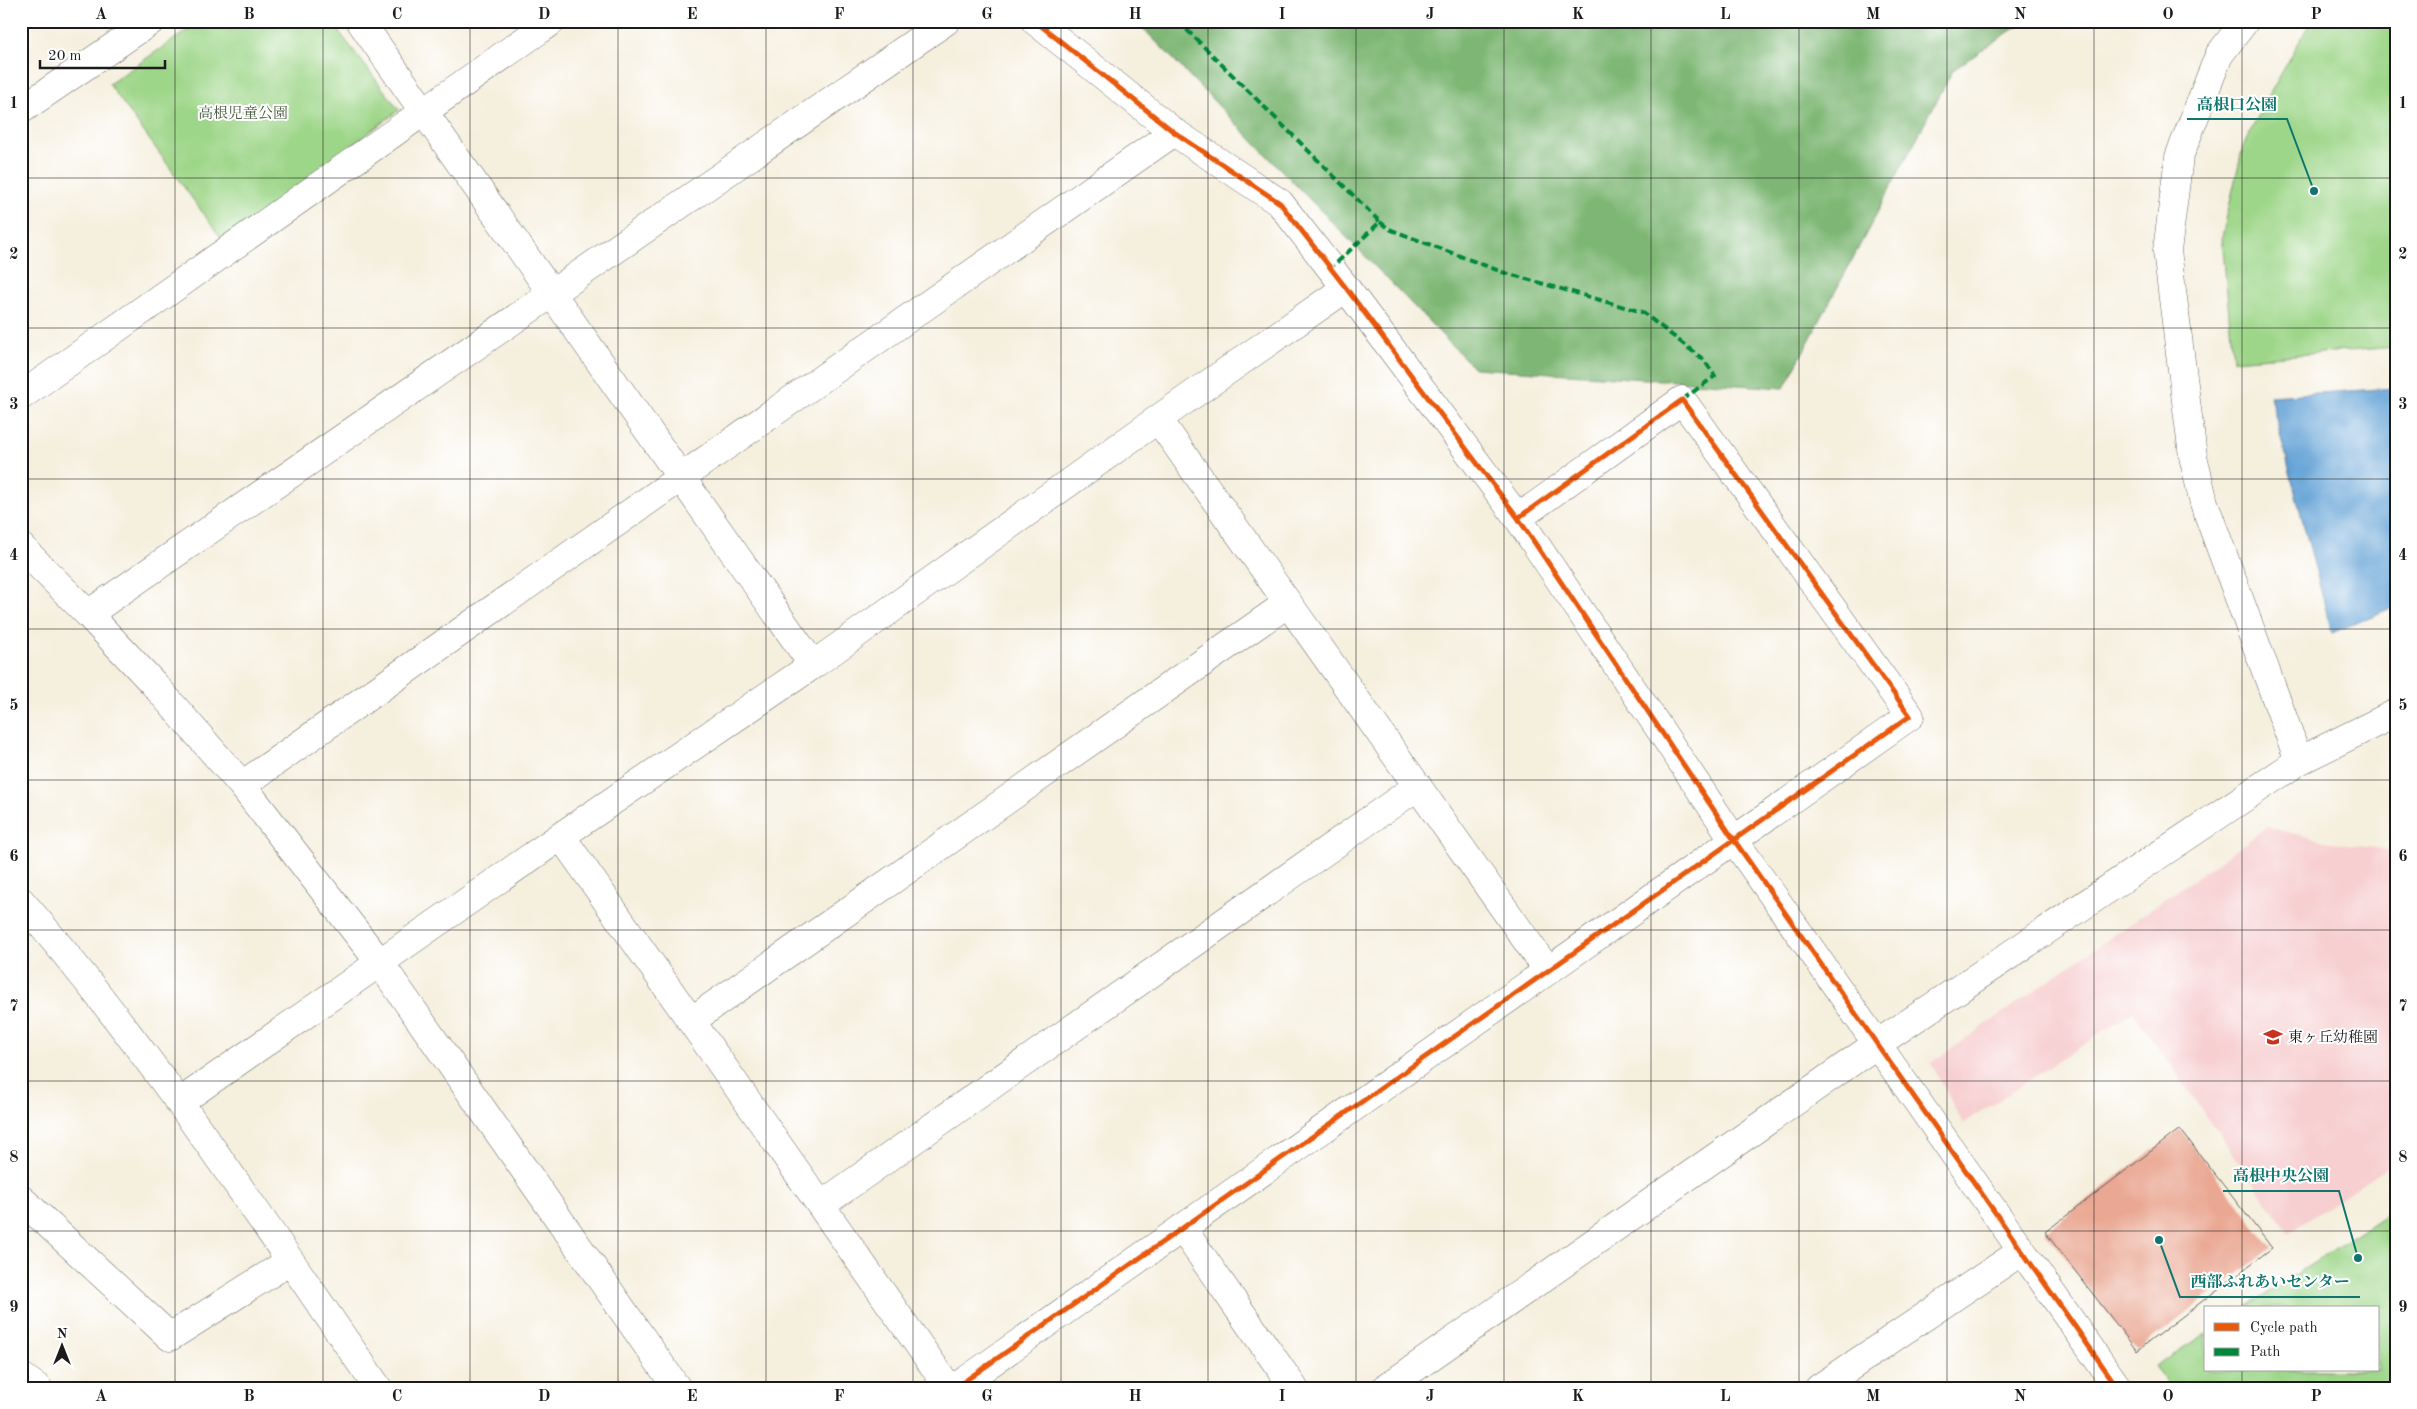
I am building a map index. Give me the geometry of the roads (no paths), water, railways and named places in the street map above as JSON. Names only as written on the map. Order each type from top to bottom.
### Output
[{"type":"street","points":[[21,110],[151,21]]},
{"type":"street","points":[[360,21],[813,665]]},
{"type":"street","points":[[21,396],[552,21]]},
{"type":"street","points":[[88,614],[946,21]]},
{"type":"street","points":[[1034,21],[1174,132],[1280,203],[1518,518],[1734,840],[2118,1388]]},
{"type":"street","points":[[2245,21],[2219,55],[2180,157],[2167,251],[2192,456],[2204,503],[2299,761]]},
{"type":"street","points":[[242,785],[1174,132]]},
{"type":"street","points":[[180,1102],[561,836],[813,665],[1158,419],[1346,288]]},
{"type":"street","points":[[955,1388],[1910,716],[1682,400],[1518,518]]},
{"type":"street","points":[[1158,419],[1548,971]]},
{"type":"street","points":[[21,548],[88,614],[153,683],[242,785],[380,963],[677,1388]]},
{"type":"street","points":[[691,1021],[1288,603]]},
{"type":"street","points":[[1386,1388],[1877,1044],[2299,761],[2396,713]]},
{"type":"street","points":[[821,1205],[1418,786]]},
{"type":"street","points":[[561,836],[949,1388]]},
{"type":"street","points":[[21,901],[78,967],[180,1102],[378,1388]]},
{"type":"street","points":[[21,1198],[170,1337],[290,1261]]},
{"type":"street","points":[[1182,1228],[1294,1388]]},
{"type":"street","points":[[1827,1386],[2022,1251]]},
{"type":"street","points":[[21,1376],[38,1388]]},
{"type":"water","points":[[2396,388],[2396,606],[2332,633],[2270,396]]},
{"type":"place","name":"高根口公園","points":[[2314,191]]},
{"type":"place","name":"東ヶ丘幼稚園","points":[[2273,1037]]},
{"type":"place","name":"西部ふれあいセンター","points":[[2159,1240]]},
{"type":"place","name":"高根中央公園","points":[[2358,1258]]},
{"type":"park label","name":"高根児童公園","points":[[243,113]]}]
